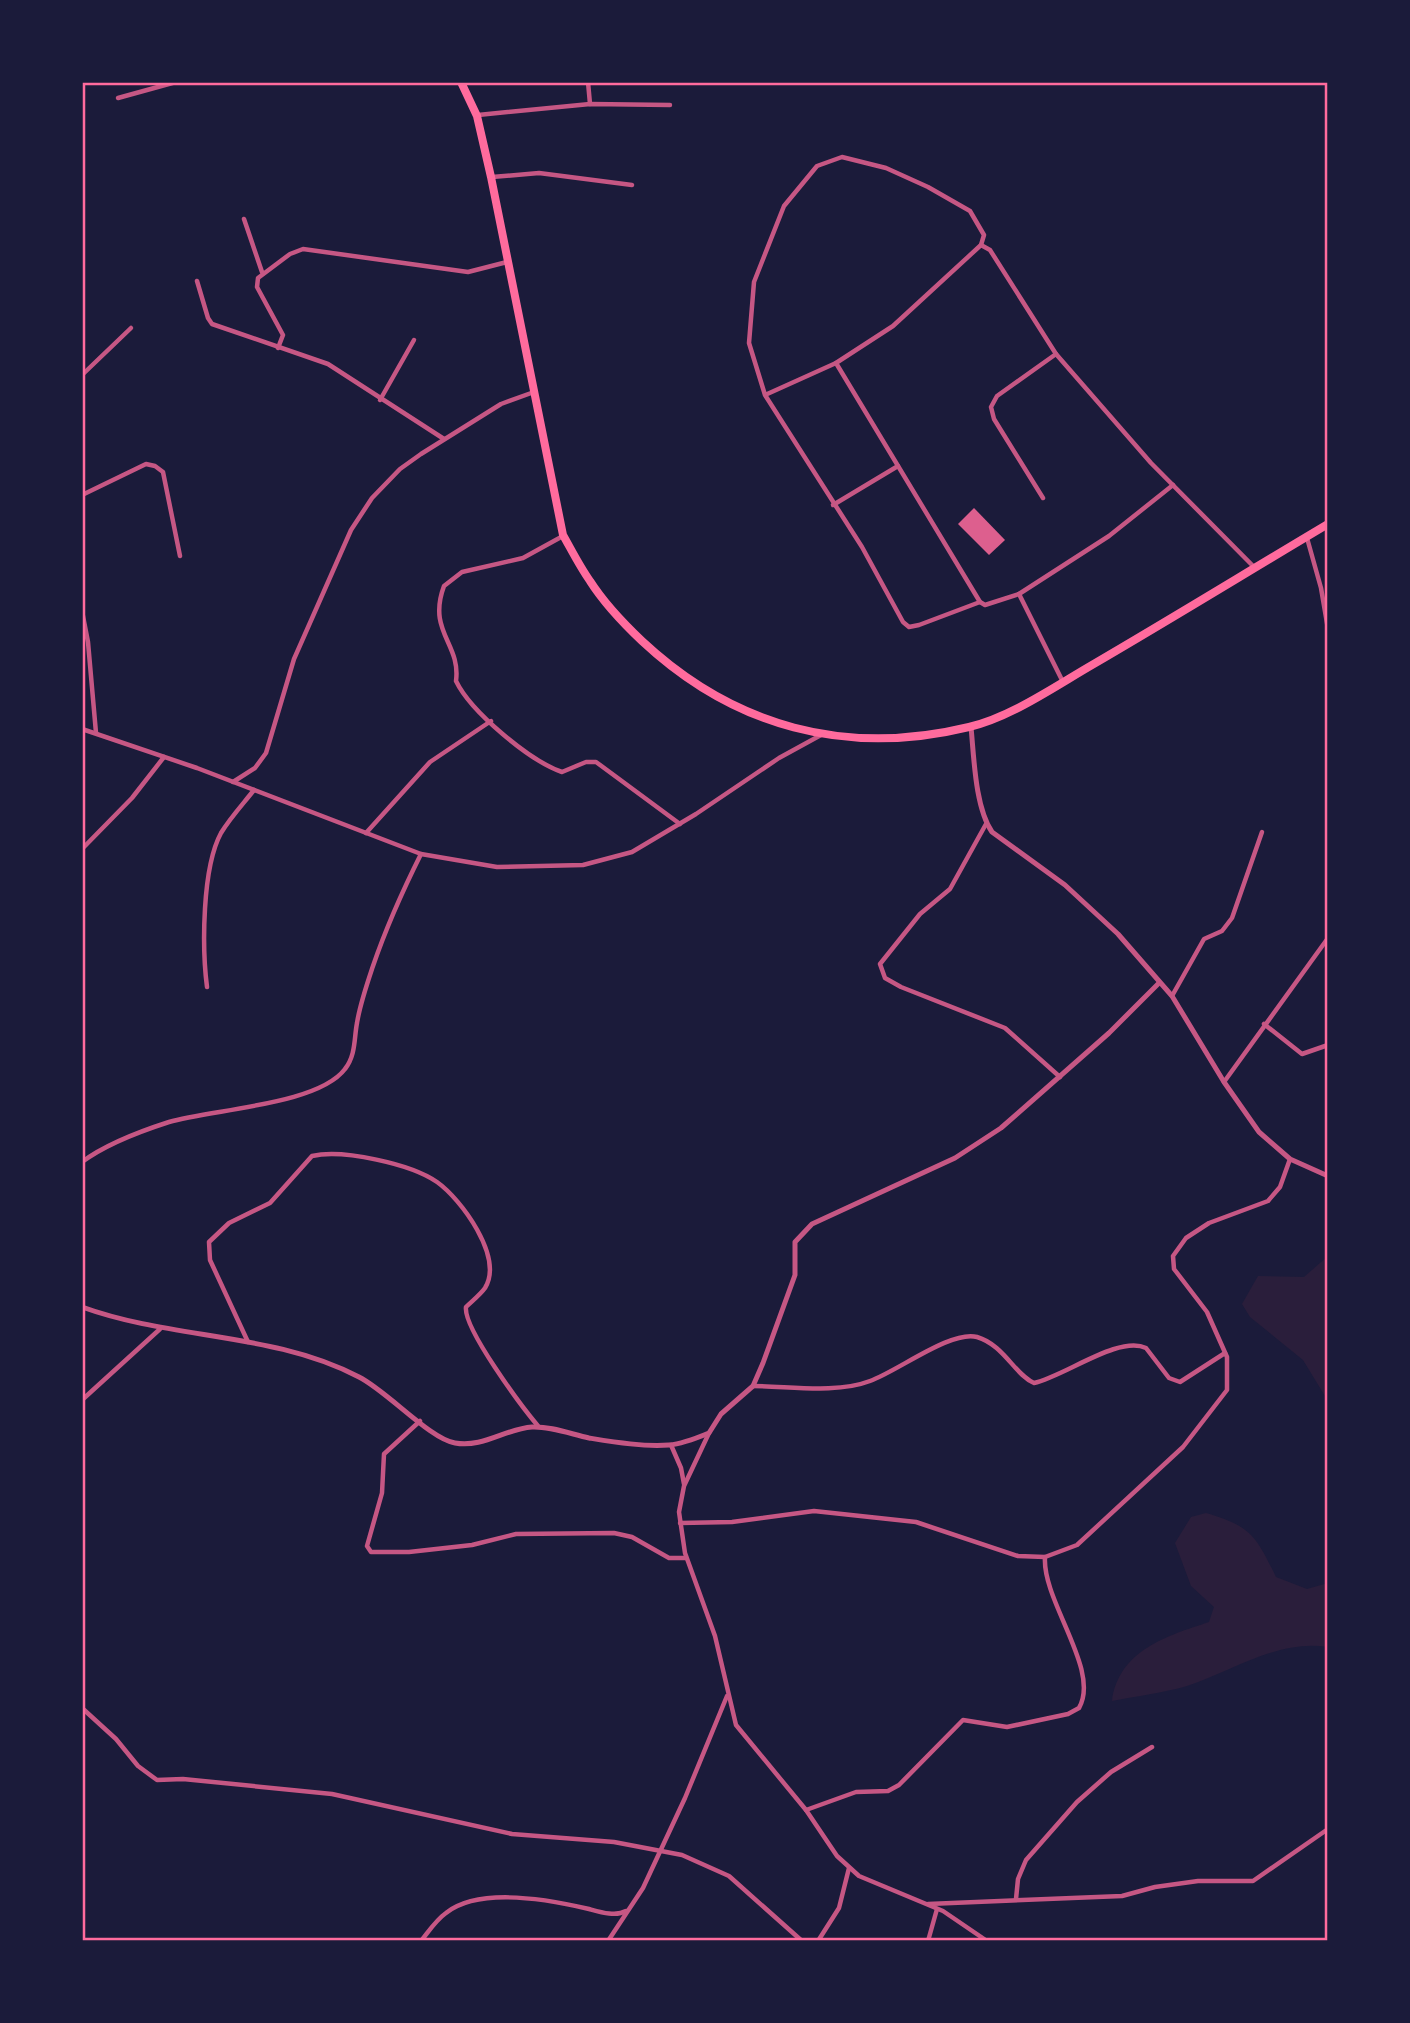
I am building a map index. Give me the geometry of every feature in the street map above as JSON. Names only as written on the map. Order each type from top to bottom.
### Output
[{"type":"highway","points":[[461,82],[477,116],[491,177],[564,536],[598,593],[667,664],[695,685],[732,705],[761,719],[821,735],[887,739],[971,727],[1063,682],[1328,524]]},
{"type":"street","points":[[118,98],[176,82]]},
{"type":"street","points":[[588,82],[590,104]]},
{"type":"street","points":[[477,116],[590,104],[670,105]]},
{"type":"street","points":[[765,395],[836,363],[893,326],[981,245],[984,235],[970,211],[928,187],[886,168],[842,157],[817,166],[784,205],[754,282],[749,343],[765,395],[862,547],[903,622],[909,627],[919,625],[980,602]]},
{"type":"street","points":[[491,177],[539,173],[632,185]]},
{"type":"street","points":[[244,219],[262,272],[257,287],[283,335],[278,348]]},
{"type":"street","points":[[981,245],[990,250],[1056,354],[1173,485],[1255,568]]},
{"type":"street","points":[[262,272],[303,249],[468,272],[507,262]]},
{"type":"street","points":[[197,281],[212,324],[328,364],[444,439]]},
{"type":"street","points":[[82,374],[131,328]]},
{"type":"street","points":[[380,400],[414,340]]},
{"type":"street","points":[[1043,498],[994,419],[991,407],[997,396],[1056,354]]},
{"type":"street","points":[[836,363],[980,602],[985,605],[1019,594],[1110,536],[1173,485]]},
{"type":"street","points":[[233,782],[255,768],[266,753],[294,659],[351,530],[372,498],[400,469],[444,439],[501,404],[534,392]]},
{"type":"street","points":[[82,495],[146,464],[155,466],[163,472],[180,556]]},
{"type":"street","points":[[833,505],[898,466]]},
{"type":"street","points":[[564,536],[523,558],[462,572],[443,586],[439,617],[441,632],[458,663],[456,681],[491,721],[523,750],[556,770],[570,771],[586,762],[596,762],[680,824]]},
{"type":"street","points":[[1306,537],[1321,588],[1328,629]]},
{"type":"street","points":[[1321,588],[1328,593]]},
{"type":"street","points":[[1019,594],[1063,682]]},
{"type":"street","points":[[82,611],[88,642],[96,733]]},
{"type":"street","points":[[366,833],[430,762],[491,721]]},
{"type":"street","points":[[971,727],[976,777],[986,824],[999,840],[1065,885],[1118,934],[1172,996],[1250,1122],[1290,1159],[1328,1176]]},
{"type":"street","points":[[82,729],[233,782],[421,854],[497,867],[583,865],[632,852],[680,824],[779,758],[821,735]]},
{"type":"street","points":[[82,849],[132,798],[164,757]]},
{"type":"street","points":[[207,987],[203,953],[214,850],[222,832],[254,790]]},
{"type":"street","points":[[986,824],[950,889],[920,914],[899,938],[880,964],[881,970],[885,978],[901,987],[1005,1028],[1060,1077]]},
{"type":"street","points":[[1172,996],[1204,939],[1222,931],[1232,918],[1262,832]]},
{"type":"street","points":[[82,1162],[113,1145],[171,1121],[292,1097],[329,1083],[345,1069],[351,1059],[357,1022],[373,967],[401,893],[421,854]]},
{"type":"street","points":[[1224,1082],[1328,938]]},
{"type":"street","points":[[987,1941],[937,1909],[867,1881],[849,1867],[837,1856],[806,1810],[736,1725],[715,1636],[686,1558],[680,1522],[680,1499],[709,1433],[721,1414],[752,1386],[784,1312],[795,1275],[795,1242],[812,1224],[955,1158],[1001,1128],[1060,1077],[1159,983]]},
{"type":"street","points":[[1264,1024],[1301,1054],[1328,1045]]},
{"type":"street","points":[[248,1342],[210,1260],[209,1242],[229,1223],[270,1203],[312,1156],[380,1160],[436,1182],[468,1212],[481,1239],[488,1268],[485,1288],[466,1307],[466,1315],[488,1356],[539,1427]]},
{"type":"street","points":[[680,1522],[732,1522],[814,1511],[916,1522],[1018,1556],[1045,1557],[1077,1545],[1183,1447],[1227,1390],[1225,1353],[1207,1312],[1174,1269],[1174,1256],[1186,1238],[1209,1223],[1268,1200],[1280,1187],[1290,1159]]},
{"type":"street","points":[[82,1307],[122,1321],[248,1342],[323,1360],[380,1388],[446,1441],[469,1445],[516,1430],[539,1427],[594,1438],[671,1445],[709,1433]]},
{"type":"street","points":[[82,1400],[160,1329]]},
{"type":"street","points":[[752,1386],[851,1386],[912,1362],[952,1337],[965,1336],[978,1338],[1009,1357],[1025,1378],[1034,1383],[1060,1375],[1124,1345],[1146,1348],[1168,1378],[1180,1382],[1225,1353]]},
{"type":"street","points":[[421,1421],[384,1454],[382,1493],[367,1546],[371,1552],[472,1545],[516,1534],[614,1533],[627,1535],[669,1558],[686,1558]]},
{"type":"street","points":[[671,1445],[681,1468],[684,1486]]},
{"type":"street","points":[[806,1810],[856,1791],[888,1791],[899,1785],[963,1720],[1007,1727],[1068,1714],[1079,1708],[1083,1695],[1080,1669],[1045,1579],[1045,1557]]},
{"type":"street","points":[[608,1941],[643,1888],[727,1695]]},
{"type":"street","points":[[82,1708],[116,1739],[138,1766],[157,1780],[183,1779],[332,1794],[512,1834],[614,1842],[659,1853],[682,1855],[722,1871],[802,1941]]},
{"type":"street","points":[[1016,1899],[1018,1879],[1026,1860],[1077,1802],[1111,1772],[1152,1747]]},
{"type":"street","points":[[927,1905],[1122,1896],[1156,1887],[1198,1881],[1254,1881],[1328,1829]]},
{"type":"street","points":[[818,1941],[839,1908],[849,1867]]},
{"type":"street","points":[[421,1941],[449,1910],[499,1896],[550,1900],[621,1914],[627,1910]]},
{"type":"street","points":[[928,1941],[937,1909]]},
{"type":"shaded area","points":[[1328,1256],[1328,1401],[1303,1360],[1250,1317],[1242,1304],[1258,1276],[1304,1277]]},
{"type":"shaded area","points":[[1206,1513],[1233,1523],[1250,1534],[1276,1577],[1307,1589],[1328,1583],[1328,1647],[1309,1646],[1274,1652],[1187,1686],[1112,1701],[1116,1684],[1135,1657],[1162,1640],[1209,1622],[1214,1607],[1191,1586],[1175,1543],[1191,1517]]},
{"type":"building","points":[[974,508],[1005,540],[989,555],[958,524]]}]
